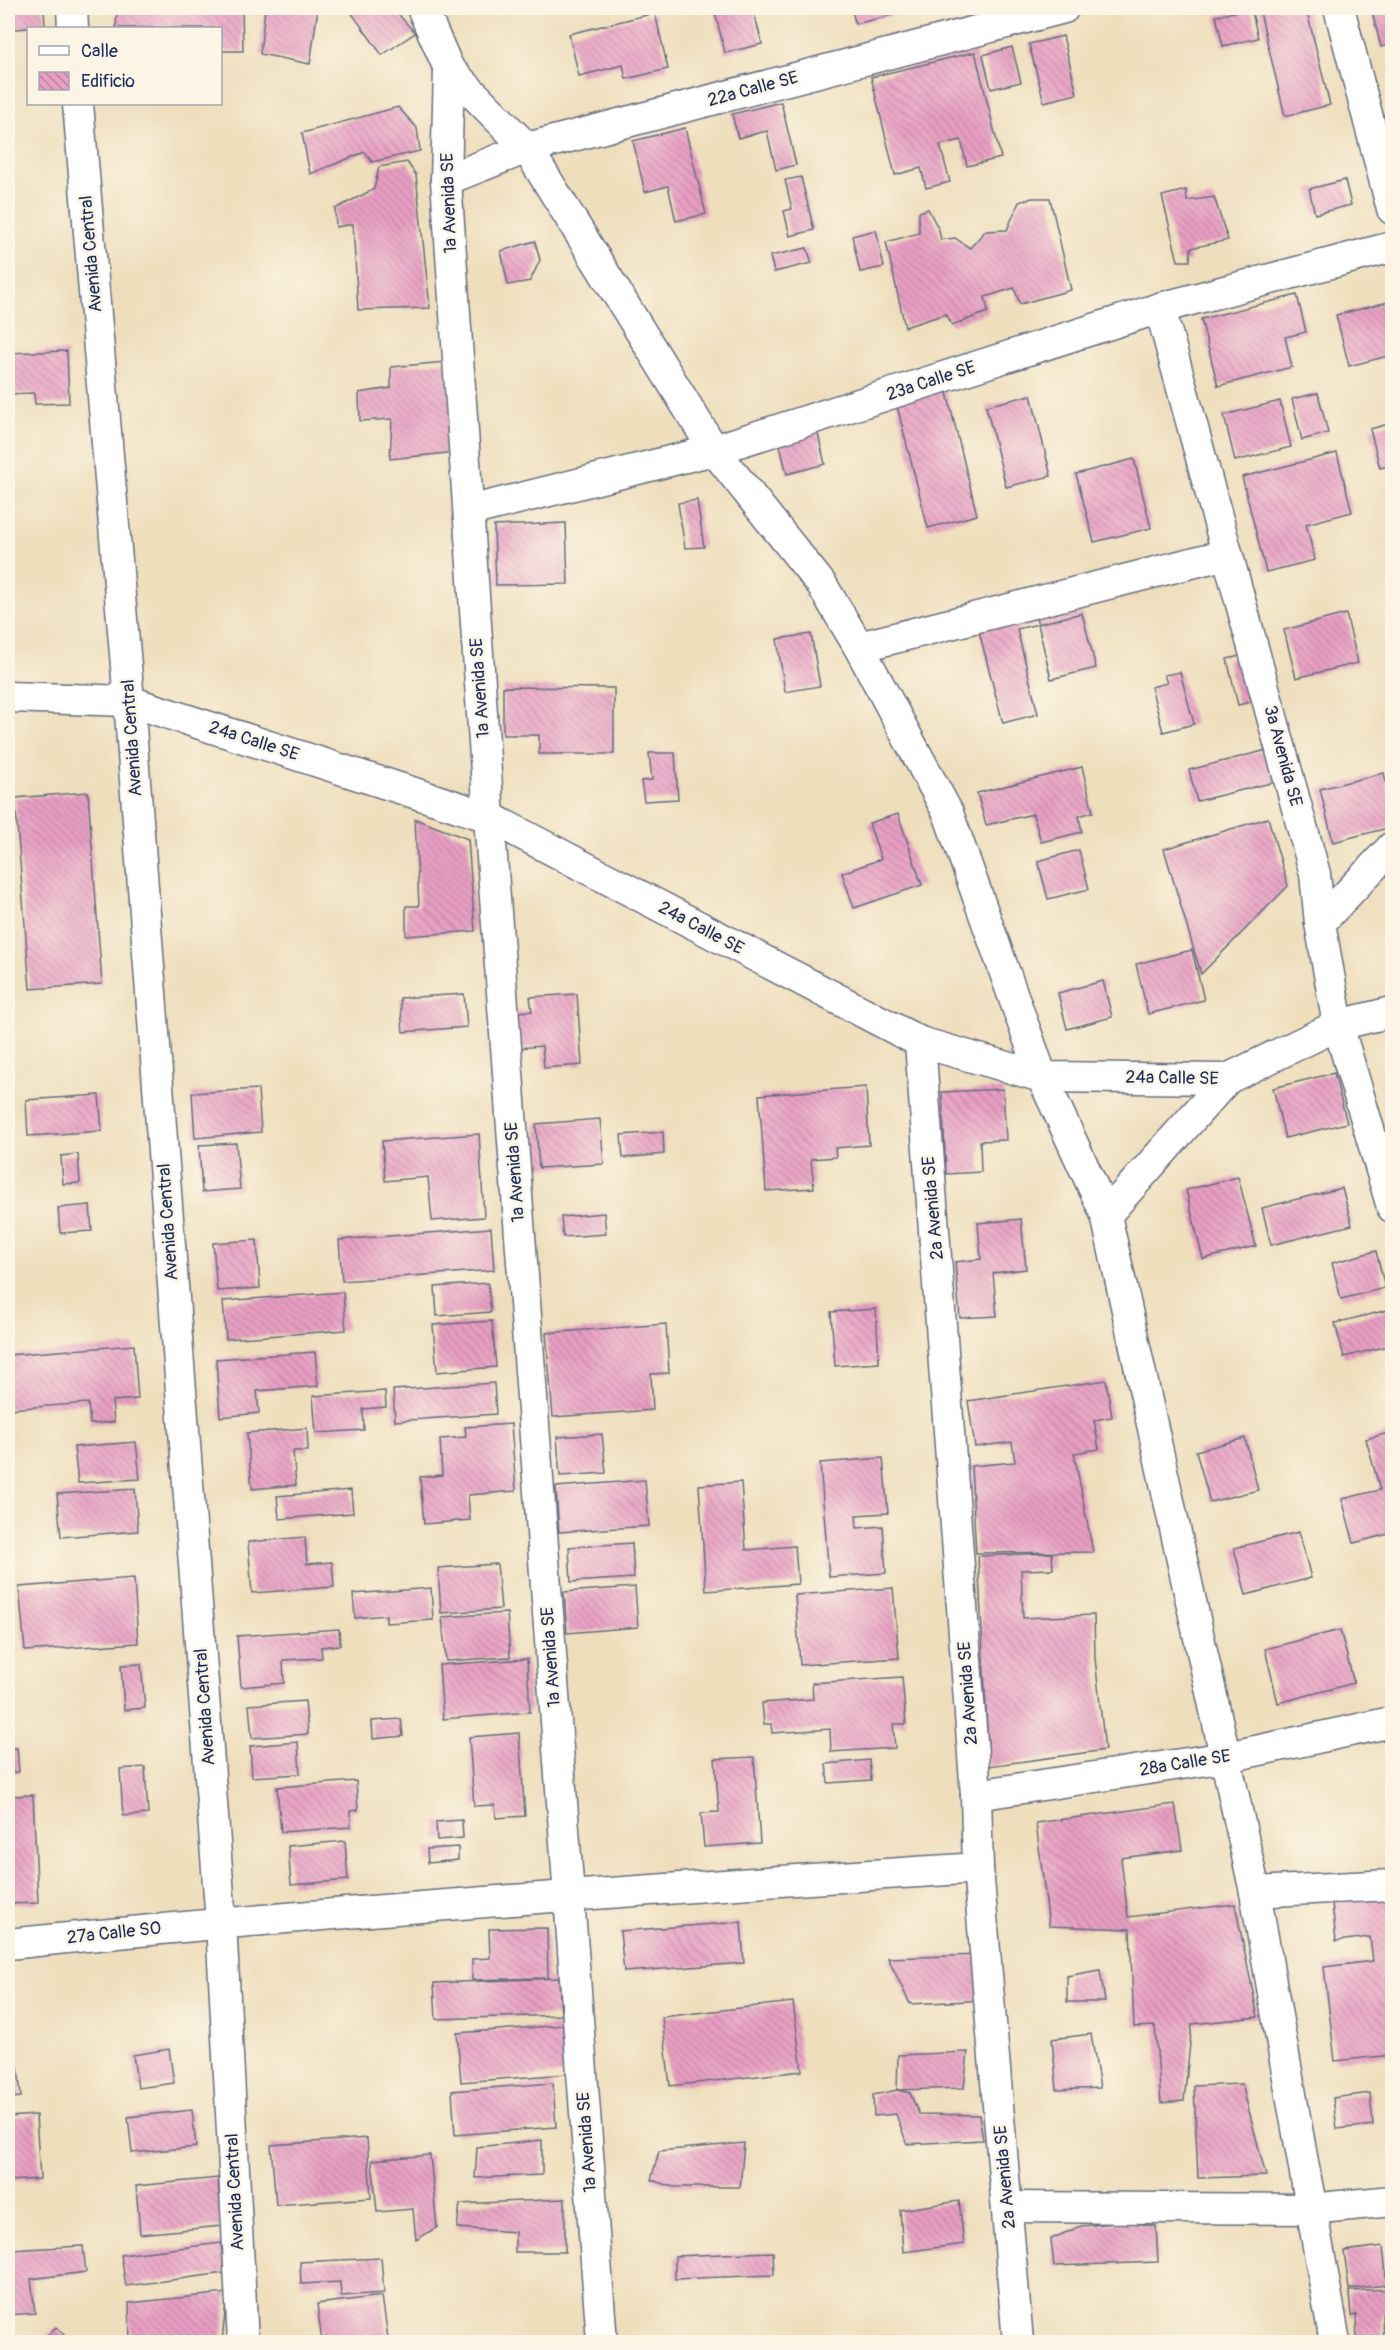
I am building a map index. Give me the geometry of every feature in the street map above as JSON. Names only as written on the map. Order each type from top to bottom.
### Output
[{"type":"street","points":[[72,8],[73,27]]},
{"type":"street","name":"1a Avenida SE","points":[[422,8],[449,69],[446,180],[489,817],[602,2343]]},
{"type":"street","name":"22a Calle SE","points":[[446,180],[527,148],[1064,8]]},
{"type":"street","points":[[1339,8],[1392,209]]},
{"type":"street","points":[[449,69],[527,148],[714,450],[822,585],[859,647],[948,813],[1042,1077],[1107,1215],[1255,1892],[1335,2343]]},
{"type":"street","name":"Avenida Central","points":[[78,105],[129,700],[221,1922],[243,2343]]},
{"type":"street","name":"23a Calle SE","points":[[469,511],[714,450],[1160,308],[1392,247]]},
{"type":"street","name":"3a Avenida SE","points":[[1160,308],[1315,874],[1320,923],[1338,1025],[1392,1207]]},
{"type":"street","points":[[859,647],[1227,554]]},
{"type":"street","name":"24a Calle SE","points":[[8,698],[129,700],[489,817],[920,1042],[1042,1077],[1227,1079],[1338,1025],[1392,1012]]},
{"type":"street","points":[[1320,923],[1392,847]]},
{"type":"street","name":"2a Avenida SE","points":[[920,1042],[976,1794],[978,1868],[1018,2343]]},
{"type":"street","points":[[1107,1215],[1227,1079]]},
{"type":"street","name":"28a Calle SE","points":[[976,1794],[1227,1757],[1392,1722]]},
{"type":"street","name":"27a Calle SO","points":[[8,1944],[221,1922],[569,1895],[978,1868]]},
{"type":"street","points":[[1255,1892],[1392,1885]]},
{"type":"street","points":[[1007,2206],[1310,2209],[1392,2200]]},
{"type":"building","points":[[8,8],[44,8],[45,26],[8,30]]},
{"type":"building","points":[[117,8],[242,8],[243,51],[222,51],[222,27],[116,27]]},
{"type":"building","points":[[265,8],[318,8],[310,64],[260,54]]},
{"type":"building","points":[[348,8],[393,8],[415,33],[382,55]]},
{"type":"building","points":[[714,8],[753,8],[762,44],[725,53]]},
{"type":"building","points":[[852,8],[904,8],[905,12],[855,24]]},
{"type":"building","points":[[1251,8],[1258,38],[1223,46],[1216,16]]},
{"type":"building","points":[[1259,8],[1306,8],[1330,105],[1285,116]]},
{"type":"building","points":[[1371,8],[1392,8],[1392,44],[1381,47]]},
{"type":"building","points":[[655,13],[668,69],[626,79],[623,65],[579,76],[569,34]]},
{"type":"building","points":[[1063,36],[1077,94],[1044,102],[1029,44]]},
{"type":"building","points":[[1012,47],[1021,82],[991,89],[983,55]]},
{"type":"building","points":[[975,52],[1001,158],[967,166],[961,140],[940,145],[950,182],[926,188],[921,168],[895,175],[871,77]]},
{"type":"building","points":[[781,102],[796,165],[776,170],[767,131],[738,138],[732,114]]},
{"type":"building","points":[[398,107],[417,128],[420,151],[372,162],[365,152],[310,174],[302,133]]},
{"type":"building","points":[[685,128],[706,214],[676,221],[668,186],[645,192],[633,141]]},
{"type":"building","points":[[407,162],[416,175],[430,308],[358,310],[353,224],[336,227],[335,209],[374,189],[379,167]]},
{"type":"building","points":[[801,177],[814,230],[790,236],[784,211],[792,209],[785,180]]},
{"type":"building","points":[[1345,180],[1351,205],[1315,214],[1309,189]]},
{"type":"building","points":[[1186,190],[1187,201],[1214,197],[1228,240],[1191,248],[1190,261],[1178,261],[1162,196]]},
{"type":"building","points":[[1032,198],[1050,198],[1071,290],[1020,304],[1014,288],[985,297],[988,312],[952,325],[946,314],[905,327],[886,242],[919,233],[919,212],[928,209],[939,230],[941,240],[955,238],[970,248],[985,231],[1007,230],[1019,202]]},
{"type":"building","points":[[876,230],[884,267],[860,272],[852,236]]},
{"type":"building","points":[[535,241],[540,260],[530,281],[508,285],[501,251]]},
{"type":"building","points":[[807,248],[812,263],[774,272],[770,256]]},
{"type":"building","points":[[1297,295],[1306,332],[1285,337],[1292,367],[1218,386],[1201,319]]},
{"type":"building","points":[[1392,301],[1392,355],[1349,366],[1336,315]]},
{"type":"building","points":[[67,351],[69,403],[35,404],[34,393],[8,394],[8,353]]},
{"type":"building","points":[[446,362],[456,452],[390,459],[392,419],[360,421],[359,393],[391,388],[391,367]]},
{"type":"building","points":[[946,389],[977,515],[928,528],[896,402]]},
{"type":"building","points":[[1318,393],[1328,433],[1302,440],[1292,399]]},
{"type":"building","points":[[1031,395],[1051,476],[1006,487],[986,406]]},
{"type":"building","points":[[1280,401],[1291,447],[1235,461],[1224,415]]},
{"type":"building","points":[[1392,423],[1392,465],[1380,468],[1370,429]]},
{"type":"building","points":[[816,425],[825,464],[787,474],[777,434]]},
{"type":"building","points":[[1337,453],[1352,512],[1306,524],[1315,560],[1266,572],[1242,477]]},
{"type":"building","points":[[1134,459],[1151,528],[1094,542],[1076,474]]},
{"type":"building","points":[[697,500],[704,547],[685,548],[678,503]]},
{"type":"building","points":[[566,523],[568,584],[496,585],[494,526]]},
{"type":"building","points":[[1032,605],[1038,624],[1017,629],[1038,714],[1003,723],[976,620]]},
{"type":"building","points":[[1082,613],[1096,668],[1051,679],[1038,624]]},
{"type":"building","points":[[1346,614],[1358,663],[1296,678],[1284,630]]},
{"type":"building","points":[[811,634],[820,686],[785,692],[777,639]]},
{"type":"building","points":[[1249,654],[1260,700],[1238,705],[1227,659]]},
{"type":"building","points":[[1180,672],[1194,724],[1163,732],[1151,687],[1167,683],[1164,675]]},
{"type":"building","points":[[503,687],[614,688],[614,754],[539,754],[539,735],[503,735]]},
{"type":"building","points":[[1271,749],[1279,781],[1197,801],[1189,770]]},
{"type":"building","points":[[649,753],[675,753],[678,799],[644,801],[641,781],[652,780]]},
{"type":"building","points":[[1082,767],[1093,812],[1079,816],[1082,832],[1041,842],[1033,814],[986,825],[977,793]]},
{"type":"building","points":[[1384,773],[1392,807],[1392,827],[1333,842],[1320,789]]},
{"type":"building","points":[[88,792],[102,984],[30,989],[15,798]]},
{"type":"building","points":[[898,814],[922,885],[854,908],[842,873],[881,859],[869,823]]},
{"type":"building","points":[[1268,818],[1288,886],[1201,974],[1164,849]]},
{"type":"building","points":[[415,819],[468,839],[475,931],[406,936],[406,906],[419,906]]},
{"type":"building","points":[[1079,850],[1089,889],[1048,899],[1038,861]]},
{"type":"building","points":[[1192,950],[1204,1000],[1148,1014],[1136,964]]},
{"type":"building","points":[[1103,981],[1112,1017],[1067,1029],[1058,993]]},
{"type":"building","points":[[464,994],[467,1027],[403,1032],[400,998]]},
{"type":"building","points":[[577,994],[582,1065],[544,1068],[542,1046],[518,1048],[515,1012],[532,1011],[530,997]]},
{"type":"building","points":[[1334,1073],[1347,1123],[1285,1138],[1273,1088]]},
{"type":"building","points":[[866,1087],[869,1145],[835,1148],[836,1157],[811,1159],[814,1188],[766,1191],[759,1095]]},
{"type":"building","points":[[258,1089],[261,1132],[195,1138],[192,1093]]},
{"type":"building","points":[[1003,1089],[1006,1140],[980,1141],[981,1172],[946,1174],[942,1092]]},
{"type":"building","points":[[99,1095],[102,1131],[28,1136],[26,1100]]},
{"type":"building","points":[[600,1119],[604,1164],[539,1168],[536,1124]]},
{"type":"building","points":[[663,1132],[664,1154],[623,1158],[621,1135]]},
{"type":"building","points":[[479,1134],[484,1217],[432,1221],[428,1177],[385,1181],[382,1141]]},
{"type":"building","points":[[236,1143],[240,1189],[202,1192],[199,1145]]},
{"type":"building","points":[[78,1154],[80,1183],[63,1184],[61,1156]]},
{"type":"building","points":[[1238,1177],[1256,1246],[1203,1259],[1186,1190]]},
{"type":"building","points":[[1342,1188],[1352,1225],[1271,1245],[1262,1208]]},
{"type":"building","points":[[90,1205],[92,1231],[60,1233],[58,1208]]},
{"type":"building","points":[[604,1213],[606,1234],[563,1237],[561,1217]]},
{"type":"building","points":[[1021,1219],[1026,1269],[993,1273],[997,1316],[960,1318],[955,1262],[981,1259],[978,1223]]},
{"type":"building","points":[[491,1228],[494,1270],[342,1281],[339,1240]]},
{"type":"building","points":[[257,1240],[260,1288],[217,1291],[213,1243]]},
{"type":"building","points":[[1376,1251],[1385,1288],[1341,1299],[1332,1263]]},
{"type":"building","points":[[488,1283],[491,1312],[437,1316],[435,1287]]},
{"type":"building","points":[[343,1292],[346,1330],[226,1339],[223,1301]]},
{"type":"building","points":[[876,1309],[879,1363],[835,1366],[831,1312]]},
{"type":"building","points":[[1392,1309],[1392,1345],[1344,1357],[1335,1323]]},
{"type":"building","points":[[492,1321],[496,1367],[437,1372],[433,1325]]},
{"type":"building","points":[[666,1324],[669,1373],[651,1374],[653,1410],[553,1417],[546,1333]]},
{"type":"building","points":[[134,1345],[138,1399],[112,1401],[114,1422],[90,1424],[88,1403],[8,1409],[8,1355]]},
{"type":"building","points":[[315,1352],[318,1386],[257,1391],[259,1413],[220,1417],[216,1359]]},
{"type":"building","points":[[1106,1380],[1112,1417],[1094,1420],[1099,1449],[1074,1453],[1093,1552],[976,1553],[971,1466],[1015,1462],[1012,1442],[975,1447],[968,1401]]},
{"type":"building","points":[[494,1383],[496,1414],[395,1421],[393,1390]]},
{"type":"building","points":[[385,1391],[386,1407],[363,1409],[364,1430],[316,1433],[313,1396]]},
{"type":"building","points":[[511,1424],[516,1491],[468,1495],[470,1520],[424,1524],[420,1477],[442,1475],[440,1439],[466,1437],[465,1427]]},
{"type":"building","points":[[307,1428],[308,1451],[293,1451],[296,1485],[252,1489],[247,1433]]},
{"type":"building","points":[[1392,1432],[1392,1533],[1354,1543],[1342,1499],[1380,1490],[1366,1439]]},
{"type":"building","points":[[602,1434],[606,1473],[560,1476],[557,1437]]},
{"type":"building","points":[[1245,1438],[1258,1490],[1210,1502],[1196,1451]]},
{"type":"building","points":[[136,1442],[140,1479],[78,1483],[74,1447]]},
{"type":"building","points":[[883,1458],[888,1513],[856,1515],[857,1528],[883,1526],[886,1573],[829,1577],[820,1463]]},
{"type":"building","points":[[645,1480],[649,1526],[559,1532],[556,1487]]},
{"type":"building","points":[[741,1482],[746,1550],[795,1546],[798,1584],[706,1591],[699,1485]]},
{"type":"building","points":[[135,1489],[138,1531],[61,1537],[57,1494]]},
{"type":"building","points":[[351,1490],[353,1513],[279,1519],[277,1496]]},
{"type":"building","points":[[1299,1532],[1311,1578],[1246,1595],[1234,1548]]},
{"type":"building","points":[[305,1537],[307,1564],[332,1562],[334,1587],[252,1593],[248,1542]]},
{"type":"building","points":[[632,1543],[634,1578],[571,1582],[569,1547]]},
{"type":"building","points":[[1052,1553],[1053,1569],[1021,1570],[1023,1618],[1094,1615],[1095,1658],[1105,1750],[989,1766],[978,1556]]},
{"type":"building","points":[[497,1564],[501,1609],[441,1613],[438,1568]]},
{"type":"building","points":[[134,1578],[138,1643],[25,1651],[19,1587]]},
{"type":"building","points":[[635,1587],[638,1627],[567,1633],[564,1592]]},
{"type":"building","points":[[431,1588],[433,1620],[386,1623],[386,1615],[355,1618],[353,1594]]},
{"type":"building","points":[[893,1588],[899,1658],[800,1665],[795,1595]]},
{"type":"building","points":[[507,1613],[510,1657],[446,1661],[442,1617]]},
{"type":"building","points":[[339,1629],[340,1645],[321,1647],[322,1658],[283,1660],[284,1683],[241,1687],[237,1636]]},
{"type":"building","points":[[1340,1630],[1354,1683],[1278,1703],[1265,1649]]},
{"type":"building","points":[[527,1659],[530,1712],[443,1719],[439,1665]]},
{"type":"building","points":[[141,1664],[145,1708],[124,1710],[121,1665]]},
{"type":"building","points":[[902,1677],[906,1724],[893,1724],[895,1748],[831,1752],[830,1729],[772,1733],[771,1724],[764,1724],[762,1703],[813,1699],[812,1683]]},
{"type":"building","points":[[305,1701],[308,1734],[252,1738],[249,1705]]},
{"type":"building","points":[[401,1719],[403,1736],[373,1739],[372,1721]]},
{"type":"building","points":[[519,1733],[525,1816],[496,1818],[495,1805],[474,1806],[469,1737]]},
{"type":"building","points":[[298,1742],[300,1774],[252,1777],[250,1746]]},
{"type":"building","points":[[8,1748],[17,1748],[19,1772],[8,1773]]},
{"type":"building","points":[[754,1757],[760,1843],[704,1847],[701,1813],[719,1812],[715,1759]]},
{"type":"building","points":[[869,1760],[871,1780],[828,1783],[826,1764]]},
{"type":"building","points":[[145,1767],[148,1814],[123,1816],[120,1769]]},
{"type":"building","points":[[356,1781],[358,1810],[350,1811],[351,1827],[281,1832],[277,1787]]},
{"type":"building","points":[[33,1795],[38,1903],[8,1904],[8,1796]]},
{"type":"building","points":[[1175,1804],[1182,1850],[1121,1858],[1128,1917],[1235,1904],[1258,2017],[1192,2024],[1184,2101],[1161,2103],[1155,2026],[1134,2027],[1130,1929],[1049,1926],[1036,1823]]},
{"type":"building","points":[[462,1820],[463,1838],[437,1840],[436,1822]]},
{"type":"building","points":[[345,1841],[348,1880],[291,1885],[288,1846]]},
{"type":"building","points":[[458,1847],[458,1860],[428,1863],[427,1849]]},
{"type":"building","points":[[1392,1896],[1392,2055],[1335,2061],[1324,1967],[1373,1961],[1370,1937],[1336,1941],[1332,1903]]},
{"type":"building","points":[[741,1922],[744,1963],[624,1972],[620,1931]]},
{"type":"building","points":[[547,1928],[548,1978],[472,1980],[472,1959],[490,1958],[489,1929]]},
{"type":"building","points":[[981,1955],[986,2000],[910,2004],[888,1958]]},
{"type":"building","points":[[1100,1970],[1105,2002],[1067,2002],[1067,1976]]},
{"type":"building","points":[[559,1978],[561,2015],[436,2019],[434,1983]]},
{"type":"building","points":[[793,2002],[802,2071],[670,2086],[662,2017]]},
{"type":"building","points":[[563,2025],[567,2074],[461,2082],[457,2033]]},
{"type":"building","points":[[1091,2034],[1100,2088],[1057,2090],[1052,2039]]},
{"type":"building","points":[[169,2049],[174,2083],[138,2088],[133,2055]]},
{"type":"building","points":[[968,2052],[964,2088],[897,2090],[898,2055]]},
{"type":"building","points":[[18,2067],[21,2097],[8,2098],[8,2068]]},
{"type":"building","points":[[553,2083],[556,2127],[455,2135],[452,2091]]},
{"type":"building","points":[[1242,2084],[1266,2176],[1198,2178],[1194,2086]]},
{"type":"building","points":[[897,2090],[910,2093],[919,2114],[979,2115],[983,2140],[907,2144],[896,2114],[874,2116],[873,2095]]},
{"type":"building","points":[[1370,2093],[1373,2125],[1337,2129],[1333,2098]]},
{"type":"building","points":[[192,2110],[196,2147],[132,2153],[128,2117]]},
{"type":"building","points":[[36,2115],[40,2179],[8,2181],[8,2117]]},
{"type":"building","points":[[367,2138],[371,2198],[276,2205],[271,2145]]},
{"type":"building","points":[[542,2140],[542,2175],[475,2178],[477,2147]]},
{"type":"building","points":[[744,2143],[740,2187],[674,2187],[651,2180],[659,2151]]},
{"type":"building","points":[[430,2155],[437,2227],[416,2240],[413,2209],[377,2212],[372,2160]]},
{"type":"building","points":[[218,2178],[222,2226],[140,2234],[136,2186]]},
{"type":"building","points":[[565,2199],[565,2252],[515,2252],[515,2232],[457,2228],[460,2204]]},
{"type":"building","points":[[959,2201],[964,2244],[903,2252],[900,2210]]},
{"type":"building","points":[[1127,2222],[1156,2226],[1158,2262],[1054,2266],[1051,2239],[1081,2226]]},
{"type":"building","points":[[221,2243],[224,2273],[126,2286],[121,2255]]},
{"type":"building","points":[[83,2246],[86,2272],[31,2279],[35,2313],[8,2315],[8,2250]]},
{"type":"building","points":[[1383,2246],[1387,2285],[1349,2289],[1344,2251]]},
{"type":"building","points":[[773,2252],[774,2275],[675,2279],[675,2256]]},
{"type":"building","points":[[381,2258],[384,2293],[341,2296],[340,2282],[301,2284],[300,2262]]},
{"type":"building","points":[[1392,2289],[1392,2314],[1382,2315],[1383,2342],[1357,2342],[1356,2315],[1351,2316],[1349,2291]]},
{"type":"building","points":[[227,2293],[222,2342],[130,2342],[129,2303]]},
{"type":"building","points":[[382,2296],[388,2338],[402,2342],[322,2342],[317,2304]]},
{"type":"building","points":[[56,2327],[71,2342],[41,2342]]}]
